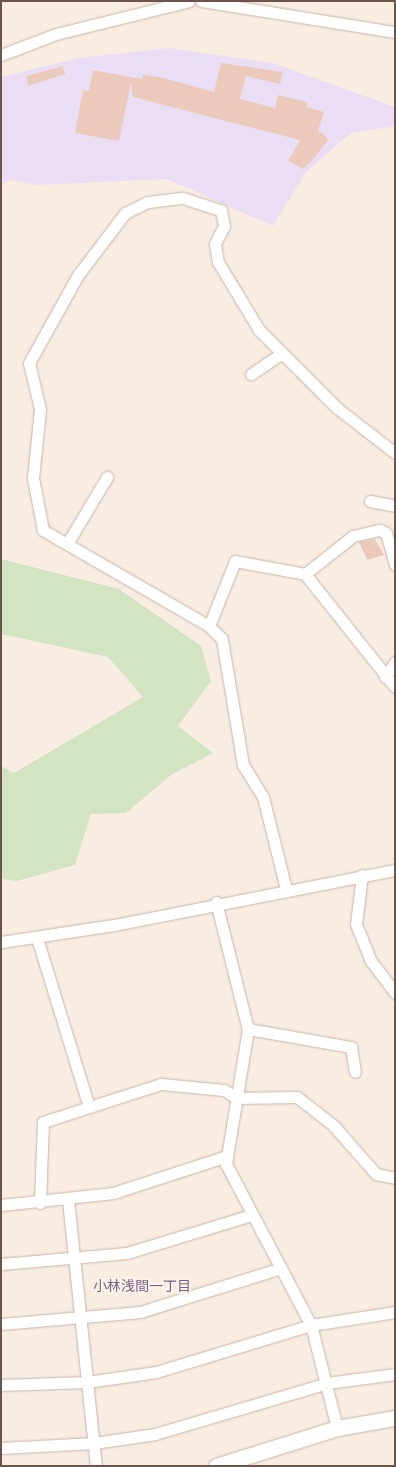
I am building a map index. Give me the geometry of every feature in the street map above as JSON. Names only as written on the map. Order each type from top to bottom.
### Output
[{"type":"street","points":[[1,55],[56,34],[189,1]]},
{"type":"street","points":[[201,1],[395,32]]},
{"type":"street","points":[[286,889],[263,797],[243,765],[226,650],[222,639],[209,626],[68,542],[43,530],[33,478],[40,409],[29,363],[78,275],[125,213],[172,197],[221,210],[224,226],[215,244],[218,262],[259,330],[281,354],[338,408],[395,453]]},
{"type":"street","points":[[251,374],[281,354]]},
{"type":"street","points":[[68,542],[106,477]]},
{"type":"street","points":[[370,501],[395,506]]},
{"type":"street","points":[[305,574],[353,536],[380,530],[386,533],[395,565]]},
{"type":"street","points":[[209,626],[235,561],[305,574],[395,687]]},
{"type":"street","points":[[385,676],[395,662]]},
{"type":"street","points":[[1,942],[38,938],[216,902],[395,870]]},
{"type":"street","points":[[362,875],[356,924],[371,961],[395,993]]},
{"type":"street","points":[[216,902],[248,1030],[226,1164],[251,1215],[311,1325],[337,1428]]},
{"type":"street","points":[[38,938],[89,1107]]},
{"type":"street","points":[[248,1030],[351,1047],[355,1072]]},
{"type":"street","points":[[40,1203],[43,1122],[161,1084],[224,1090],[237,1098],[297,1098],[333,1125],[376,1174],[395,1178]]},
{"type":"street","points":[[1,1205],[68,1200],[113,1193],[227,1156]]},
{"type":"street","points":[[68,1200],[96,1466]]},
{"type":"street","points":[[1,1264],[74,1261],[126,1253],[251,1215]]},
{"type":"street","points":[[1,1324],[81,1321],[189,1300],[281,1268]]},
{"type":"street","points":[[1,1385],[87,1382],[156,1372],[311,1325],[395,1312]]},
{"type":"street","points":[[1,1448],[94,1444],[155,1434],[327,1384],[395,1374]]},
{"type":"street","points":[[216,1466],[337,1428],[395,1418]]},
{"type":"shaded area","points":[[168,48],[273,63],[395,107],[395,126],[351,133],[306,172],[273,226],[167,179],[38,185],[10,180],[1,185],[1,77],[79,58]]},
{"type":"green space","points":[[1,559],[119,589],[201,646],[211,681],[178,726],[213,753],[171,775],[126,813],[91,814],[75,865],[17,881],[1,879],[1,766],[14,773],[143,697],[108,657],[1,634]]},
{"type":"building","points":[[221,63],[283,72],[280,84],[246,76],[240,99],[275,108],[278,95],[307,102],[306,107],[324,112],[318,131],[329,139],[303,169],[288,161],[300,140],[133,97],[131,82],[119,141],[75,133],[83,90],[89,91],[93,70],[142,79],[143,75],[159,77],[214,92]]},
{"type":"building","points":[[63,66],[65,74],[28,86],[26,76]]},
{"type":"building","points":[[375,539],[384,555],[367,560],[359,542]]},
{"type":"district","name":"小林浅間一丁目","points":[[142,1286]]}]
